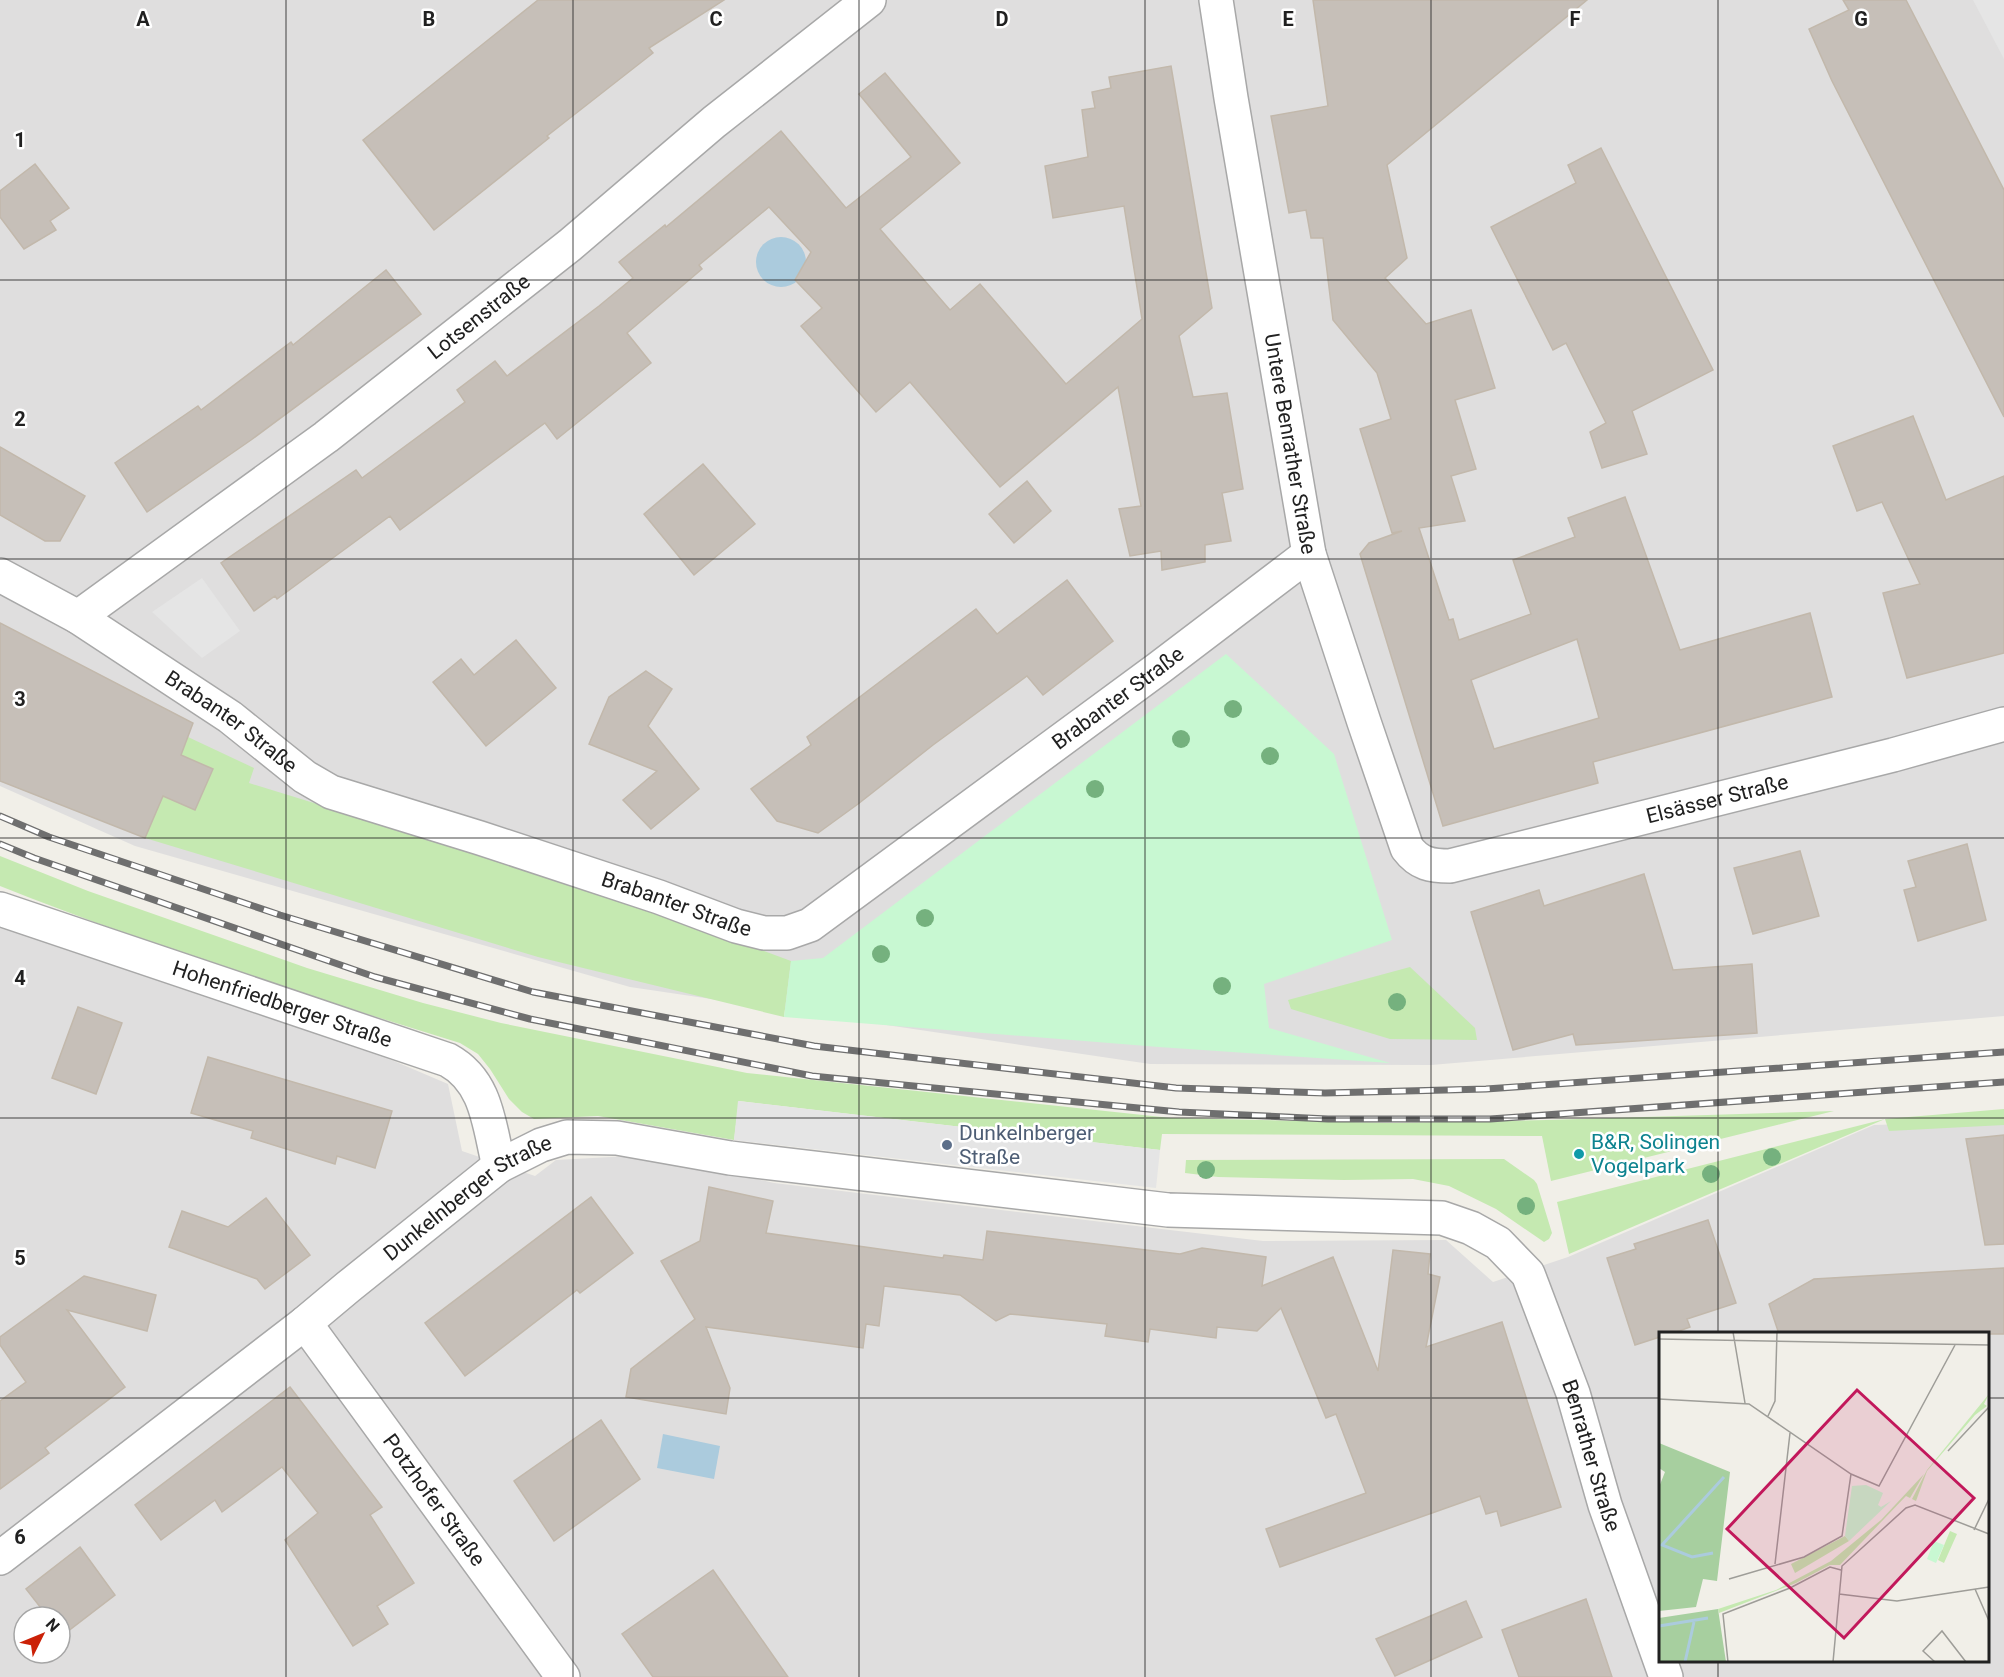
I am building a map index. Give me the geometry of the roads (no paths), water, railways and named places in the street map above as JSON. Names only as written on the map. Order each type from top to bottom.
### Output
[{"type":"street","name":"Lotsenstraße","points":[[78,617],[335,430],[570,244],[714,122],[869,0]]},
{"type":"street","name":"Untere Benrather Straße","points":[[1216,0],[1309,554],[1407,848],[1414,858],[1427,865]]},
{"type":"street","name":"Brabanter Straße","points":[[0,575],[78,617],[230,717],[305,777],[331,792],[659,897],[736,926],[764,933],[787,933],[810,925],[1159,668],[1309,554]]},
{"type":"street","name":"Elsässer Straße","points":[[1427,865],[1450,866],[1893,755],[2004,724]]},
{"type":"street","name":"Hohenfriedberger Straße","points":[[0,909],[448,1060],[466,1072],[481,1094],[499,1166]]},
{"type":"street","name":"Dunkelnberger Straße","points":[[0,1558],[305,1323],[499,1166],[541,1145],[567,1137],[617,1138],[730,1158],[1168,1210],[1442,1218],[1471,1228],[1498,1243]]},
{"type":"street","name":"Benrather Straße","points":[[1498,1243],[1528,1274],[1573,1393],[1605,1505],[1659,1657]]},
{"type":"street","name":"Potzhofer Straße","points":[[305,1323],[563,1677]]},
{"type":"street","name":"Benrather Straße","points":[[1661,1662],[1666,1677]]},
{"type":"water","points":[[776,237],[786,237],[799,244],[806,257],[806,267],[799,280],[786,287],[776,287],[767,283],[760,276],[756,267],[756,257],[760,248],[767,241]]},
{"type":"water","points":[[663,1434],[720,1446],[714,1479],[657,1468]]},
{"type":"railway","points":[[0,816],[49,837],[280,915],[533,992],[814,1046],[1176,1088],[1325,1093],[1486,1089],[2004,1052]]},
{"type":"railway","points":[[0,844],[34,858],[375,977],[530,1019],[812,1076],[1179,1112],[1328,1119],[1490,1119],[2004,1082]]},
{"type":"place","name":"Dunkelnberger Straße","points":[[947,1145]]},
{"type":"place","name":"B&R, Solingen Vogelpark","points":[[1579,1154]]}]
